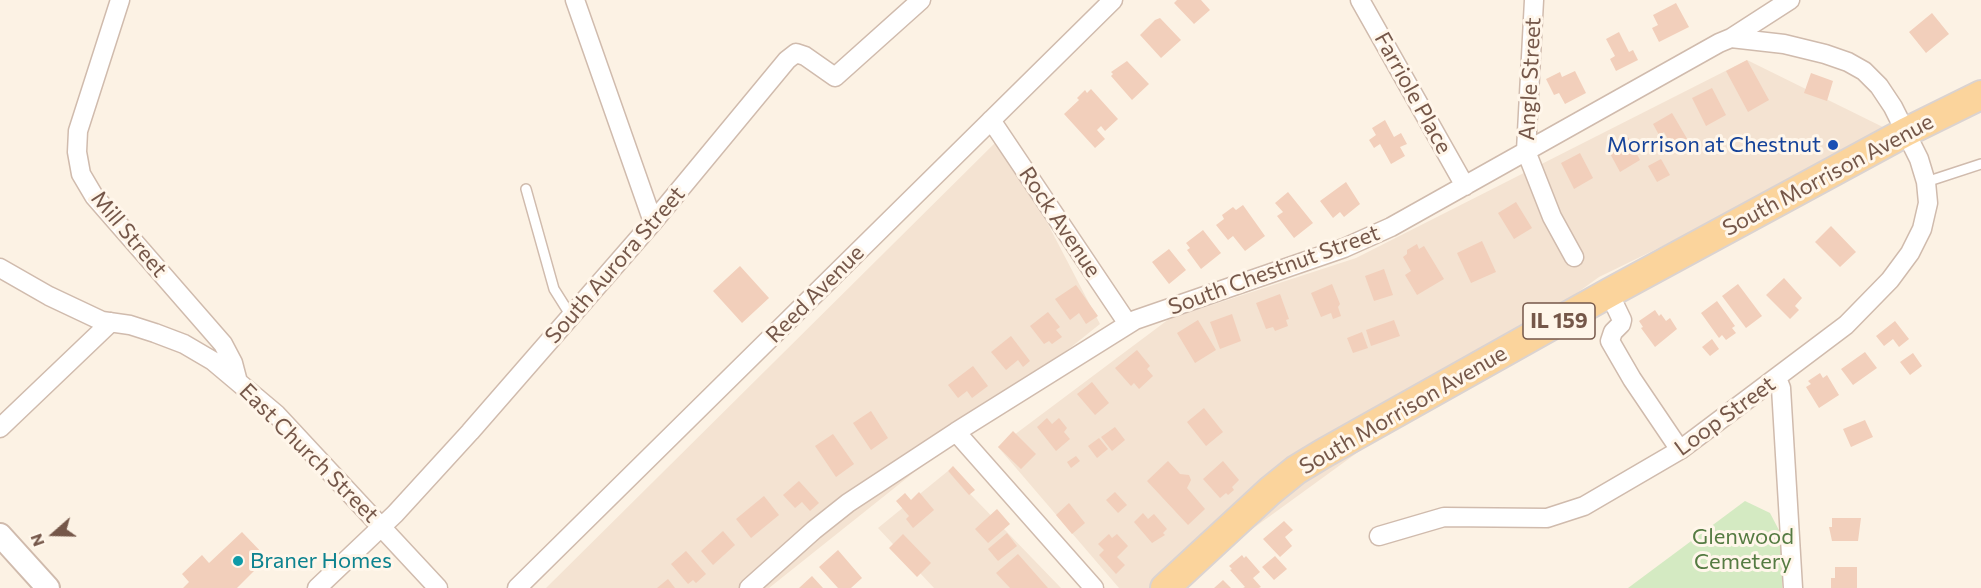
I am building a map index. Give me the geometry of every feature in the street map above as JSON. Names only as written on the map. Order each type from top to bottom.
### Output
[{"type":"main road","name":"South Morrison Avenue","points":[[1165,588],[1296,470],[1609,293],[1906,132],[1981,95]]},
{"type":"street","name":"Mill Street","points":[[120,0],[78,131],[77,152],[81,174],[94,196],[223,344],[233,363],[238,382]]},
{"type":"street","points":[[574,0],[653,222]]},
{"type":"street","name":"South Aurora Street","points":[[317,588],[382,527],[470,432],[653,222],[787,60],[796,53],[805,56],[835,77],[921,0]]},
{"type":"street","name":"Reed Avenue","points":[[517,588],[1113,0]]},
{"type":"street","name":"Farriole Place","points":[[1360,0],[1465,186]]},
{"type":"street","name":"Angle Street","points":[[1534,0],[1526,151],[1552,217],[1574,257]]},
{"type":"street","name":"South Chestnut Street","points":[[749,588],[848,503],[956,432],[1135,320],[1344,248],[1391,227],[1731,38],[1790,0]]},
{"type":"street","points":[[1731,38],[1784,44],[1848,62],[1864,71],[1879,86],[1906,132]]},
{"type":"street","name":"Rock Avenue","points":[[991,120],[1128,324]]},
{"type":"street","name":"Loop Street","points":[[1379,536],[1444,517],[1547,518],[1584,506],[1680,450],[1777,378],[1846,325],[1890,280],[1910,253],[1922,229],[1928,203],[1926,182],[1906,132]]},
{"type":"street","name":"East Church Street","points":[[0,268],[49,296],[102,321],[155,333],[184,344],[213,361],[276,414],[438,588]]},
{"type":"street","points":[[1609,293],[1622,320],[1610,340],[1632,379],[1680,450]]},
{"type":"street","points":[[0,428],[111,322]]},
{"type":"street","points":[[1777,378],[1781,388],[1793,588]]},
{"type":"street","points":[[956,432],[1094,588]]},
{"type":"street","points":[[0,535],[48,588]]},
{"type":"lane","points":[[1926,182],[1981,164]]},
{"type":"lane","points":[[526,189],[554,289],[571,316]]},
{"type":"shaded area","points":[[1747,60],[1895,133],[1599,277],[1171,588],[1119,588],[998,447],[1169,319],[1356,258]]},
{"type":"shaded area","points":[[1002,136],[1100,324],[769,588],[546,588]]},
{"type":"shaded area","points":[[948,471],[1061,588],[934,588],[878,528]]},
{"type":"green space","name":"Glenwood Cemetery","points":[[1745,501],[1770,513],[1782,536],[1782,588],[1628,588]]},
{"type":"building","points":[[1177,0],[1201,0],[1210,10],[1194,24],[1174,3]]},
{"type":"building","points":[[1676,3],[1689,27],[1659,42],[1652,28],[1658,25],[1653,15]]},
{"type":"building","points":[[1932,13],[1949,34],[1926,53],[1909,32]]},
{"type":"building","points":[[1160,18],[1181,40],[1161,58],[1140,35]]},
{"type":"building","points":[[1619,32],[1629,52],[1633,50],[1638,60],[1616,71],[1610,59],[1615,56],[1606,39]]},
{"type":"building","points":[[1747,60],[1769,100],[1748,112],[1726,71]]},
{"type":"building","points":[[1127,61],[1149,84],[1132,100],[1111,76],[1113,74],[1111,72]]},
{"type":"building","points":[[1575,71],[1586,93],[1565,104],[1559,93],[1554,95],[1546,79],[1560,72],[1562,77]]},
{"type":"building","points":[[1811,73],[1833,81],[1827,101],[1804,93]]},
{"type":"building","points":[[1712,88],[1726,115],[1706,126],[1692,98]]},
{"type":"building","points":[[1091,89],[1118,119],[1105,131],[1101,126],[1097,130],[1105,139],[1095,148],[1064,114],[1079,100],[1077,98],[1085,90],[1087,93]]},
{"type":"building","points":[[1672,113],[1689,142],[1674,150],[1664,132],[1659,135],[1653,124]]},
{"type":"building","points":[[1385,120],[1394,137],[1401,133],[1407,144],[1400,147],[1405,156],[1391,164],[1380,144],[1374,148],[1369,140],[1376,135],[1372,128]]},
{"type":"building","points":[[1628,137],[1640,160],[1620,172],[1607,148]]},
{"type":"building","points":[[1580,153],[1593,178],[1574,189],[1561,163]]},
{"type":"building","points":[[1661,159],[1670,175],[1657,182],[1648,166]]},
{"type":"building","points":[[1346,182],[1360,204],[1344,217],[1340,212],[1333,218],[1320,201]]},
{"type":"building","points":[[1288,192],[1313,223],[1294,238],[1277,216],[1283,212],[1275,203]]},
{"type":"building","points":[[1516,202],[1532,228],[1514,239],[1498,213]]},
{"type":"building","points":[[1243,205],[1265,236],[1245,251],[1233,236],[1228,240],[1216,225],[1224,219],[1222,215],[1233,207],[1236,210]]},
{"type":"building","points":[[1831,226],[1856,252],[1840,267],[1815,242]]},
{"type":"building","points":[[1203,230],[1221,253],[1201,269],[1187,250],[1190,248],[1186,243]]},
{"type":"building","points":[[1482,241],[1496,272],[1471,283],[1457,253]]},
{"type":"building","points":[[1417,244],[1419,249],[1424,246],[1444,279],[1417,295],[1405,275],[1411,271],[1403,257],[1407,254],[1407,250]]},
{"type":"building","points":[[1169,249],[1186,270],[1169,284],[1152,262]]},
{"type":"building","points":[[740,266],[769,298],[742,323],[713,291]]},
{"type":"building","points":[[1384,269],[1393,295],[1374,301],[1365,276]]},
{"type":"building","points":[[1784,278],[1802,298],[1795,306],[1799,310],[1790,319],[1766,295]]},
{"type":"building","points":[[1332,284],[1340,304],[1338,307],[1341,316],[1333,319],[1331,313],[1321,317],[1311,293]]},
{"type":"building","points":[[1738,284],[1762,316],[1746,328],[1722,296]]},
{"type":"building","points":[[1076,285],[1098,316],[1086,324],[1079,313],[1070,320],[1055,299]]},
{"type":"building","points":[[1280,294],[1289,319],[1286,320],[1288,326],[1275,331],[1273,327],[1266,329],[1256,303]]},
{"type":"building","points":[[1717,301],[1735,326],[1732,328],[1736,333],[1726,340],[1722,335],[1719,338],[1701,313]]},
{"type":"building","points":[[1655,310],[1666,321],[1670,318],[1677,329],[1655,347],[1641,328],[1643,327],[1639,321]]},
{"type":"building","points":[[1048,312],[1060,327],[1056,330],[1062,337],[1052,344],[1049,341],[1044,344],[1030,326]]},
{"type":"building","points":[[1232,314],[1241,341],[1220,349],[1210,322]]},
{"type":"building","points":[[1198,320],[1216,350],[1195,363],[1177,333]]},
{"type":"building","points":[[1394,320],[1400,336],[1371,346],[1366,330]]},
{"type":"building","points":[[1895,321],[1909,339],[1899,347],[1893,339],[1884,346],[1876,336]]},
{"type":"building","points":[[1362,332],[1368,348],[1353,353],[1347,338]]},
{"type":"building","points":[[1011,336],[1030,361],[1023,367],[1018,360],[1006,370],[991,352]]},
{"type":"building","points":[[1712,339],[1719,349],[1710,356],[1702,347]]},
{"type":"building","points":[[1137,350],[1150,366],[1147,369],[1153,376],[1139,389],[1134,383],[1131,386],[1115,368]]},
{"type":"building","points":[[1865,352],[1877,368],[1853,385],[1841,369]]},
{"type":"building","points":[[1913,353],[1922,366],[1910,375],[1900,362]]},
{"type":"building","points":[[973,366],[988,386],[972,398],[967,391],[958,398],[948,385]]},
{"type":"building","points":[[1820,373],[1823,378],[1827,375],[1839,395],[1819,408],[1806,387],[1811,384],[1808,381]]},
{"type":"building","points":[[1092,382],[1109,403],[1095,415],[1077,394]]},
{"type":"building","points":[[1204,408],[1223,432],[1206,446],[1187,422]]},
{"type":"building","points":[[871,411],[888,438],[871,450],[853,423]]},
{"type":"building","points":[[1047,418],[1052,424],[1059,418],[1067,428],[1064,432],[1070,439],[1056,451],[1037,427]]},
{"type":"building","points":[[1865,420],[1873,437],[1851,447],[1843,429]]},
{"type":"building","points":[[1115,427],[1125,440],[1112,451],[1101,437]]},
{"type":"building","points":[[1013,431],[1036,454],[1021,469],[998,447]]},
{"type":"building","points":[[833,434],[854,464],[836,477],[815,446]]},
{"type":"building","points":[[1099,438],[1108,449],[1097,458],[1088,446]]},
{"type":"building","points":[[1076,456],[1080,461],[1071,468],[1067,462]]},
{"type":"building","points":[[1168,461],[1180,474],[1189,475],[1191,480],[1187,488],[1205,509],[1188,525],[1147,481]]},
{"type":"building","points":[[1223,461],[1239,480],[1232,487],[1234,490],[1220,498],[1203,479]]},
{"type":"building","points":[[953,466],[975,490],[969,495],[948,471]]},
{"type":"building","points":[[799,481],[819,503],[810,511],[802,502],[795,508],[783,495]]},
{"type":"building","points":[[919,492],[934,510],[913,528],[906,519],[909,516],[896,501],[905,493],[911,500]]},
{"type":"building","points":[[1115,492],[1127,505],[1118,513],[1106,500]]},
{"type":"building","points":[[764,496],[779,515],[751,538],[736,519]]},
{"type":"building","points":[[1069,503],[1085,523],[1072,534],[1056,515]]},
{"type":"building","points":[[997,509],[1010,524],[988,543],[975,529]]},
{"type":"building","points":[[1143,513],[1148,519],[1154,514],[1167,529],[1163,533],[1165,535],[1152,543],[1134,522]]},
{"type":"building","points":[[1832,518],[1861,518],[1858,541],[1832,541],[1829,527],[1832,527]]},
{"type":"building","points":[[1284,521],[1293,530],[1285,537],[1292,546],[1280,557],[1263,539]]},
{"type":"building","points":[[723,531],[735,545],[713,565],[701,551]]},
{"type":"building","name":"Braner Homes","points":[[242,532],[267,558],[237,588],[183,588],[189,582],[182,574],[202,555],[209,563]]},
{"type":"building","points":[[1007,533],[1017,546],[998,561],[988,549]]},
{"type":"building","points":[[903,534],[931,563],[917,577],[889,548]]},
{"type":"building","points":[[1109,534],[1112,538],[1117,534],[1128,546],[1117,557],[1125,565],[1116,574],[1099,555],[1104,550],[1098,544]]},
{"type":"building","points":[[838,550],[862,578],[851,588],[838,588],[819,567]]},
{"type":"building","points":[[686,551],[706,574],[696,583],[693,580],[688,584],[671,564]]},
{"type":"building","points":[[1018,554],[1048,588],[1010,588],[996,573]]},
{"type":"building","points":[[1242,555],[1244,558],[1246,556],[1260,572],[1253,578],[1261,587],[1243,588],[1245,587],[1230,570],[1232,569],[1229,566]]},
{"type":"building","points":[[1275,556],[1287,569],[1274,580],[1262,567]]},
{"type":"building","points":[[1835,567],[1857,567],[1857,588],[1831,588],[1831,578],[1835,578]]},
{"type":"building","points":[[812,576],[823,588],[799,588]]},
{"type":"building","points":[[668,579],[675,588],[657,588]]},
{"type":"building","points":[[1223,580],[1231,588],[1214,588]]},
{"type":"place","name":"Morrison at Chestnut","points":[[1833,145]]},
{"type":"place","name":"Braner Homes","points":[[238,561]]}]
